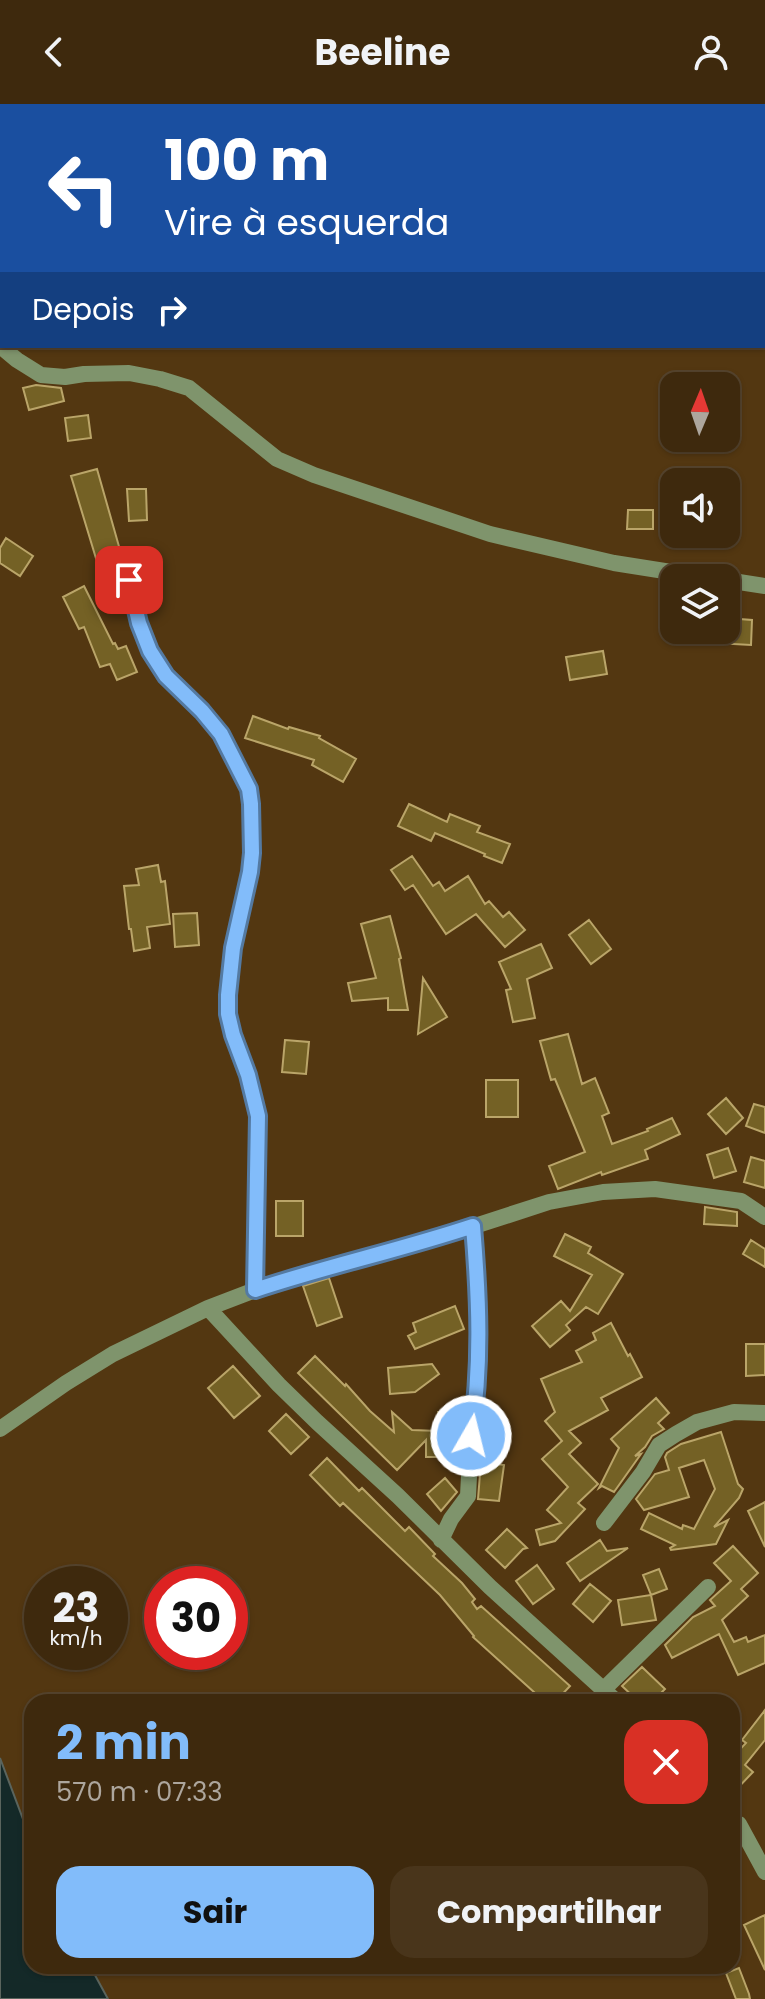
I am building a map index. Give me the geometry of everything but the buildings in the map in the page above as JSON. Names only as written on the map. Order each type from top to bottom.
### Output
[{"type":"street","points":[[2,348],[41,375],[65,377],[129,373],[189,388],[277,459],[314,475],[490,534],[614,563],[660,570]]},
{"type":"street","points":[[129,580],[139,623],[150,651],[166,676],[221,734],[249,789],[252,853],[233,948],[228,1014],[258,1116],[255,1290]]},
{"type":"street","points":[[740,582],[765,586]]},
{"type":"street","points":[[0,1429],[113,1354],[208,1308],[328,1267],[549,1202],[575,1196],[655,1189],[741,1201],[765,1217]]},
{"type":"street","points":[[441,1540],[451,1519],[468,1496],[479,1352],[473,1226]]},
{"type":"street","points":[[208,1308],[317,1422],[513,1608],[609,1694]]},
{"type":"street","points":[[604,1523],[643,1472],[659,1445],[667,1439],[697,1422],[734,1412],[765,1413]]},
{"type":"street","points":[[604,1689],[708,1587]]},
{"type":"street","points":[[740,1824],[765,1846]]},
{"type":"street","points":[[740,1827],[765,1872]]},
{"type":"water","points":[[0,1758],[24,1822],[24,1974],[94,1974],[108,1999],[0,1999]]},
{"type":"route","points":[[129,580],[139,623],[150,651],[166,676],[221,734],[249,789],[252,853],[233,948],[228,1014],[258,1116],[255,1290],[473,1226],[479,1352],[471,1436]]}]
